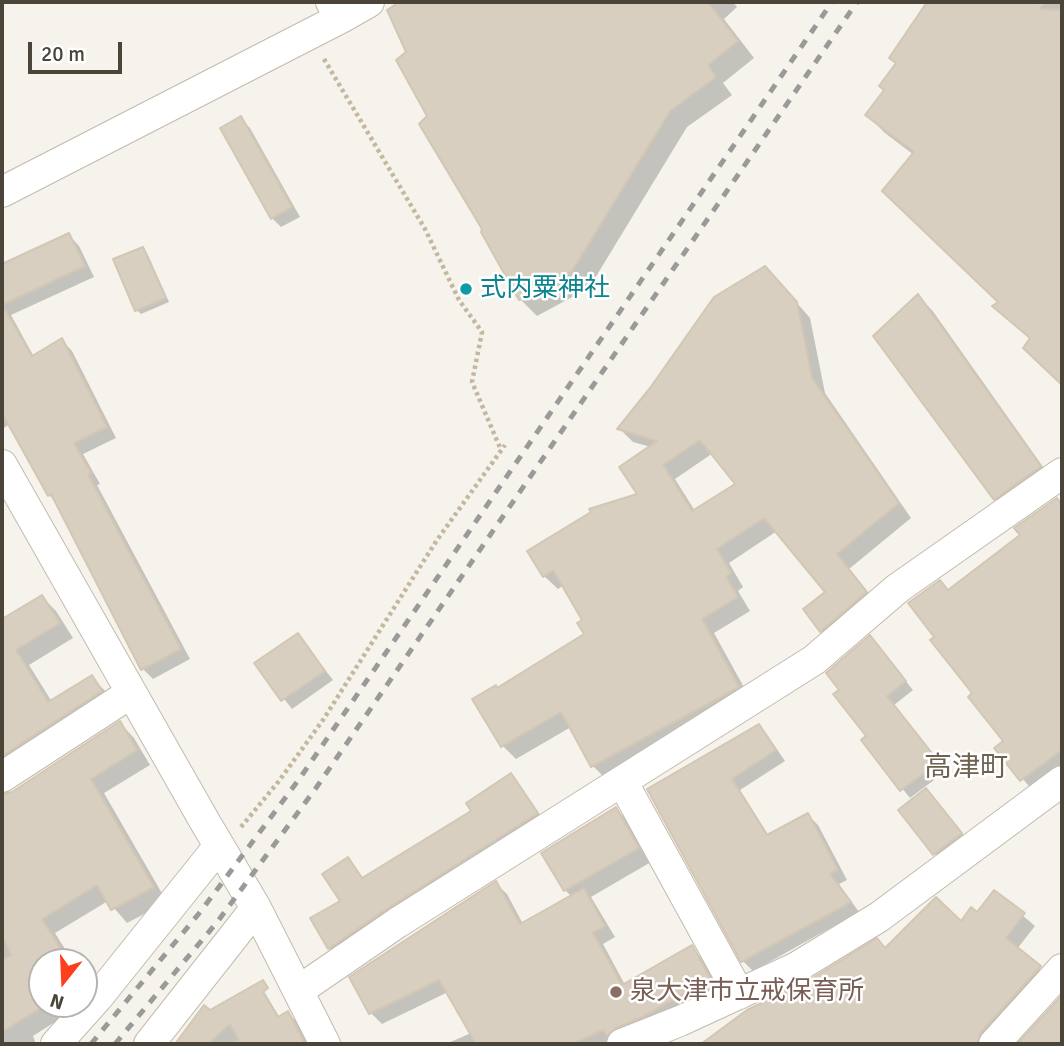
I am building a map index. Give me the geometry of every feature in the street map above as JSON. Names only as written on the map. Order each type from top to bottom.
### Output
[{"type":"street","points":[[2,192],[308,35],[336,10],[369,2]]},
{"type":"street","points":[[2,465],[257,908],[325,1044]]},
{"type":"street","points":[[298,991],[397,923],[814,660],[898,588],[1062,473]]},
{"type":"street","points":[[2,777],[131,693]]},
{"type":"street","points":[[622,781],[739,994]]},
{"type":"street","points":[[622,1044],[688,1033],[739,994],[797,967],[879,917],[1062,781]]},
{"type":"street","points":[[56,1044],[98,997],[215,839]]},
{"type":"street","points":[[149,1044],[257,908]]},
{"type":"street","points":[[994,1044],[1062,969]]},
{"type":"path","points":[[308,35],[344,89],[425,229],[459,300],[482,332],[472,382],[500,450]]},
{"type":"path","points":[[215,839],[279,781],[323,720],[437,540],[505,444]]},
{"type":"building","points":[[399,2],[708,2],[738,41],[708,65],[716,77],[670,111],[572,271],[519,300],[481,232],[482,229],[419,124],[427,116],[396,60],[406,52],[387,10]]},
{"type":"building","points":[[927,2],[1044,2],[1040,9],[1062,10],[1062,385],[1023,348],[1030,338],[992,306],[998,302],[882,191],[914,152],[865,115],[884,90],[879,86],[896,63],[889,58]]},
{"type":"building","points":[[241,116],[292,207],[271,219],[220,128]]},
{"type":"building","points":[[69,233],[85,266],[2,305],[2,264]]},
{"type":"building","points":[[143,247],[166,298],[135,311],[113,259]]},
{"type":"building","points":[[765,266],[797,302],[812,378],[899,503],[837,554],[867,592],[820,632],[803,609],[825,592],[764,518],[717,549],[731,573],[726,577],[738,597],[702,619],[739,687],[591,767],[561,712],[501,747],[472,699],[496,685],[497,688],[584,634],[577,623],[582,620],[553,570],[543,577],[527,551],[591,512],[589,509],[637,494],[619,467],[657,441],[617,429],[650,388],[714,297]],"holes":[[[700,440],[735,484],[692,511],[663,465]]]},
{"type":"building","points":[[918,294],[1041,466],[994,500],[873,336]]},
{"type":"building","points":[[2,305],[32,356],[62,338],[107,427],[74,443],[91,473],[88,475],[181,649],[141,670],[51,494],[48,496],[2,413]]},
{"type":"building","points":[[1057,498],[1062,506],[1062,750],[1020,781],[994,748],[1003,741],[968,697],[972,693],[930,640],[934,637],[908,603],[940,580],[948,590],[1020,535],[1014,528]]},
{"type":"building","points":[[42,595],[60,623],[16,650],[48,702],[92,675],[102,691],[2,756],[2,619]]},
{"type":"building","points":[[298,633],[325,671],[281,701],[254,663]]},
{"type":"building","points":[[870,635],[906,681],[887,696],[939,762],[900,791],[861,740],[866,736],[833,694],[839,690],[826,673]]},
{"type":"building","points":[[120,721],[137,750],[91,779],[154,887],[111,910],[97,885],[42,919],[60,948],[28,948],[28,1016],[2,1032],[2,960],[11,955],[2,936],[2,794],[12,792]]},
{"type":"building","points":[[759,724],[776,750],[732,779],[767,835],[808,813],[838,870],[830,874],[851,902],[741,962],[647,789]]},
{"type":"building","points":[[511,773],[538,813],[328,949],[310,918],[340,901],[322,874],[348,857],[362,878],[471,811],[466,803]]},
{"type":"building","points":[[926,788],[962,833],[933,855],[898,810]]},
{"type":"building","points":[[616,807],[639,848],[564,891],[541,853]]},
{"type":"building","points":[[496,881],[520,924],[584,888],[605,926],[593,933],[622,985],[692,945],[711,979],[642,1017],[616,1028],[607,1036],[603,1030],[572,1044],[476,1044],[439,980],[369,1014],[349,977]]},
{"type":"building","points":[[994,890],[1025,913],[1006,938],[1041,966],[981,1032],[977,1044],[701,1044],[747,1010],[806,982],[877,938],[885,948],[936,897],[961,921],[971,907],[977,912]]},
{"type":"building","points":[[263,980],[268,988],[263,992],[278,1017],[288,1011],[305,1044],[231,1044],[239,1040],[230,1024],[208,1044],[175,1044],[204,1005],[210,1010]]},
{"type":"building","points":[[1062,995],[1062,1044],[1017,1044]]},
{"type":"railway","points":[[91,1044],[201,911],[300,778],[832,2]]},
{"type":"railway","points":[[115,1044],[218,921],[316,788],[857,2]]},
{"type":"place","name":"式内粟神社","points":[[466,289]]},
{"type":"place","name":"泉大津市立戒保育所","points":[[616,992]]},
{"type":"district","name":"高津町","points":[[966,769]]}]
